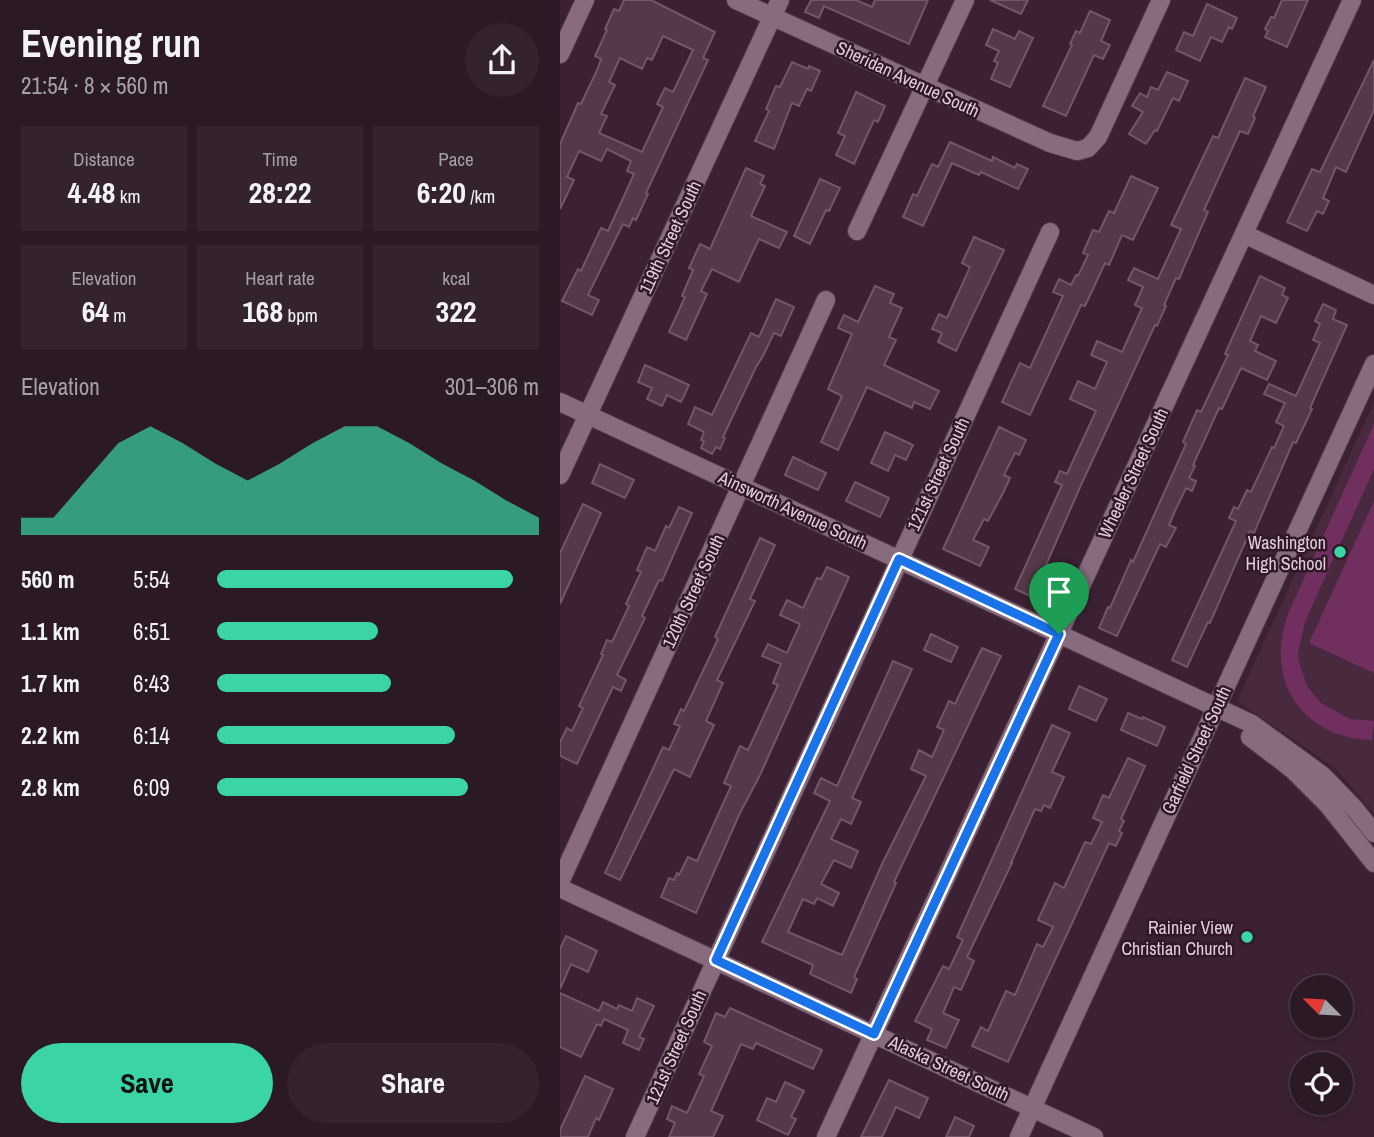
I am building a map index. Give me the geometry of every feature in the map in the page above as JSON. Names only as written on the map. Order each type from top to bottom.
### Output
[{"type":"street","points":[[560,54],[585,0]]},
{"type":"street","name":"Sheridan Avenue South","points":[[736,0],[776,8],[924,86],[1072,151],[1088,148],[1098,137],[1161,0]]},
{"type":"street","points":[[858,232],[965,0]]},
{"type":"street","name":"Wheeler Street South","points":[[825,1137],[1352,0]]},
{"type":"street","name":"119th Street South","points":[[560,475],[776,8]]},
{"type":"street","name":"121st Street South","points":[[635,1137],[1050,232]]},
{"type":"street","points":[[1244,234],[1374,295]]},
{"type":"street","name":"120th Street South","points":[[560,882],[826,300]]},
{"type":"street","name":"Garfield Street South","points":[[1019,1137],[1374,363]]},
{"type":"street","name":"Ainsworth Avenue South","points":[[560,402],[1252,724],[1322,775],[1374,833]]},
{"type":"street","name":"Ainsworth Avenue South","points":[[1217,706],[1239,729],[1292,769],[1328,805],[1374,863]]},
{"type":"street","name":"Alaska Street South","points":[[560,888],[1094,1137]]},
{"type":"shaded area","name":"Washington High School","points":[[1374,402],[1374,813],[1335,768],[1237,701]]},
{"type":"shaded area","points":[[1374,424],[1374,469],[1305,622],[1298,654],[1307,686],[1321,703],[1350,719],[1374,721],[1372,740],[1347,737],[1326,729],[1308,717],[1295,701],[1286,682],[1281,661],[1282,638],[1288,614]]},
{"type":"shaded area","points":[[1374,501],[1374,673],[1309,643]]},
{"type":"building","points":[[624,0],[651,0],[715,32],[703,58],[708,60],[636,220],[633,218],[629,227],[623,224],[588,295],[599,300],[592,315],[562,301],[578,269],[581,271],[601,228],[608,231],[634,174],[627,171],[631,161],[607,149],[601,161],[579,151],[567,177],[574,180],[560,209],[560,144],[578,103],[581,104],[598,68],[601,59],[595,56],[607,30],[605,29],[614,9],[619,11]],"holes":[[[663,36],[693,50],[673,92],[665,88],[657,104],[663,107],[642,152],[599,133],[607,116],[601,114],[615,85],[609,82],[620,58],[642,69],[647,58],[652,60]]]},
{"type":"building","points":[[811,0],[856,0],[872,7],[875,0],[928,0],[909,44],[824,6],[819,18],[805,12]]},
{"type":"building","points":[[990,0],[1028,0],[1021,14]]},
{"type":"building","points":[[1282,0],[1308,0],[1287,47],[1265,37],[1268,31],[1265,29],[1271,17],[1274,18]]},
{"type":"building","points":[[1207,4],[1237,18],[1222,42],[1211,37],[1200,61],[1176,50],[1184,32],[1193,36]]},
{"type":"building","points":[[1090,11],[1110,20],[1101,41],[1110,45],[1103,59],[1094,55],[1066,116],[1043,106],[1076,31],[1080,33]]},
{"type":"building","points":[[993,29],[1015,39],[1019,31],[1033,38],[1010,87],[991,79],[998,63],[994,61],[999,51],[986,45]]},
{"type":"building","points":[[1374,60],[1374,110],[1346,172],[1336,167],[1323,198],[1329,201],[1323,214],[1317,211],[1307,231],[1287,222],[1312,169],[1320,172]]},
{"type":"building","points":[[792,62],[820,71],[811,91],[807,89],[799,106],[792,103],[774,149],[755,141],[769,111],[766,109],[776,86],[780,87]]},
{"type":"building","points":[[1167,72],[1188,81],[1179,101],[1173,98],[1157,131],[1155,130],[1146,144],[1129,134],[1143,112],[1132,106],[1140,93],[1147,97],[1151,87],[1158,90]]},
{"type":"building","points":[[1245,78],[1266,87],[1253,116],[1255,118],[1248,134],[1240,131],[1204,210],[1208,212],[1179,279],[1176,278],[1157,326],[1155,325],[1081,485],[1032,597],[1015,589],[1062,485],[1055,482],[1060,471],[1067,474],[1096,411],[1070,399],[1078,381],[1095,389],[1107,362],[1091,355],[1097,341],[1122,352],[1142,308],[1135,305],[1143,287],[1128,280],[1134,268],[1158,279],[1181,229],[1171,225],[1213,136],[1218,138]]},
{"type":"building","points":[[856,92],[885,106],[878,122],[874,120],[854,164],[836,155],[845,136],[838,133]]},
{"type":"building","points":[[950,142],[992,161],[993,157],[1015,168],[1017,164],[1028,169],[1018,189],[981,172],[979,175],[952,163],[923,226],[903,217],[913,194],[917,196],[932,164],[938,167]]},
{"type":"building","points":[[746,168],[764,176],[760,184],[765,186],[751,216],[787,232],[779,248],[759,239],[739,282],[712,269],[701,291],[707,294],[686,340],[669,332],[685,297],[682,296],[693,270],[689,268],[700,244],[710,249]]},
{"type":"building","points":[[1131,176],[1158,188],[1133,240],[1122,235],[1109,265],[1105,263],[1085,306],[1081,305],[1030,415],[1002,402],[1020,363],[1030,368],[1063,296],[1053,292],[1059,279],[1071,285],[1076,275],[1078,276],[1088,255],[1083,253],[1093,230],[1099,232],[1109,211],[1114,213]]},
{"type":"building","points":[[820,179],[840,188],[810,244],[794,236]]},
{"type":"building","points":[[974,237],[1004,250],[956,351],[938,342],[942,333],[932,329],[939,314],[947,318],[970,267],[962,263]]},
{"type":"building","points":[[1260,276],[1285,288],[1282,295],[1288,298],[1276,323],[1261,316],[1250,341],[1258,345],[1255,351],[1276,361],[1267,380],[1241,368],[1193,465],[1195,466],[1189,478],[1196,481],[1192,491],[1186,488],[1169,525],[1176,528],[1166,547],[1160,544],[1117,636],[1099,628],[1131,560],[1133,562],[1186,444],[1183,442],[1197,410],[1201,412],[1228,355],[1225,354]]},
{"type":"building","points":[[875,286],[894,294],[890,303],[902,308],[889,337],[896,340],[884,365],[939,391],[930,409],[914,402],[912,408],[867,387],[838,450],[821,442],[842,396],[828,389],[852,334],[838,328],[844,315],[858,322]]},
{"type":"building","points":[[776,299],[794,307],[781,336],[774,333],[723,437],[725,438],[720,449],[716,447],[712,454],[701,448],[704,432],[688,424],[695,407],[712,415],[751,333],[759,337]]},
{"type":"building","points":[[1323,304],[1336,310],[1333,319],[1347,325],[1310,408],[1312,409],[1296,443],[1293,442],[1254,533],[1250,531],[1210,623],[1208,622],[1187,667],[1172,660],[1236,521],[1229,518],[1234,507],[1238,509],[1247,490],[1251,492],[1284,426],[1276,422],[1285,403],[1264,394],[1269,384],[1296,396],[1320,343],[1313,340],[1320,324],[1315,321]]},
{"type":"building","points":[[645,365],[689,385],[681,402],[667,395],[662,406],[647,399],[652,388],[638,382]]},
{"type":"building","points":[[999,427],[1026,440],[1019,455],[1015,453],[1004,475],[1010,478],[1003,493],[988,521],[984,519],[973,540],[989,547],[980,566],[943,549]]},
{"type":"building","points":[[885,432],[913,445],[906,460],[895,455],[888,471],[871,463]]},
{"type":"building","points":[[793,457],[826,473],[818,490],[785,475]]},
{"type":"building","points":[[600,464],[634,480],[625,498],[592,483]]},
{"type":"building","points":[[855,482],[889,498],[880,517],[846,501]]},
{"type":"building","points":[[583,504],[601,513],[560,604],[560,553]]},
{"type":"building","points":[[679,507],[692,513],[662,581],[659,580],[642,616],[645,618],[617,675],[626,680],[621,691],[613,687],[577,764],[560,756],[560,742],[567,728],[572,731],[583,708],[579,706],[603,655],[601,654],[607,640],[612,642],[629,606],[626,604],[641,572],[637,570],[647,547],[655,551],[666,526],[669,528]]},
{"type":"building","points":[[760,538],[775,545],[750,599],[755,601],[717,680],[723,683],[706,721],[714,725],[690,777],[674,769],[620,880],[605,873],[663,747],[669,750],[680,726],[674,724],[681,709],[684,711],[718,639],[715,637]]},
{"type":"building","points":[[827,567],[849,577],[696,913],[661,897],[669,878],[674,880],[677,873],[679,875],[688,857],[697,861],[731,786],[724,783],[740,746],[748,750],[778,685],[773,683],[781,664],[762,656],[768,644],[787,653],[800,624],[780,615],[787,600],[803,608],[817,578],[821,579]]},
{"type":"building","points":[[931,634],[958,647],[951,662],[924,650]]},
{"type":"building","points":[[982,648],[1001,656],[894,882],[896,883],[854,977],[857,979],[851,993],[810,974],[813,965],[762,942],[830,801],[814,793],[821,778],[837,786],[893,661],[912,669],[852,798],[861,802],[851,824],[841,819],[831,839],[858,851],[851,868],[834,860],[821,884],[839,893],[833,906],[817,898],[814,904],[803,899],[788,932],[842,955],[882,864],[926,776],[911,769],[919,750],[932,757],[944,730],[937,727],[949,701],[955,704]]},
{"type":"building","points":[[1079,686],[1107,699],[1096,721],[1069,709]]},
{"type":"building","points":[[1128,713],[1165,727],[1157,746],[1121,730]]},
{"type":"building","points":[[1052,725],[1070,733],[1052,772],[1064,777],[1050,808],[1044,805],[1041,811],[1035,809],[967,957],[974,961],[961,990],[954,987],[943,1013],[959,1020],[946,1048],[927,1040],[932,1029],[915,1021],[943,966],[949,969],[963,940],[957,937]]},
{"type":"building","points":[[1128,758],[1145,766],[1121,819],[1124,821],[1119,831],[1122,833],[1116,846],[1109,843],[1008,1062],[972,1046],[981,1027],[988,1031],[1006,991],[1015,995],[1037,944],[1043,947],[1053,927],[1038,920],[1055,883],[1064,888],[1085,842],[1091,844],[1102,822],[1093,818],[1103,795],[1109,798]]},
{"type":"building","points":[[566,936],[597,951],[588,972],[571,964],[560,989],[560,949]]},
{"type":"building","points":[[560,993],[599,1011],[603,1002],[617,1009],[619,1005],[632,1011],[637,998],[654,1006],[639,1037],[644,1039],[639,1050],[623,1043],[628,1030],[604,1019],[601,1026],[597,1024],[581,1057],[560,1047]]},
{"type":"building","points":[[730,1008],[822,1050],[813,1069],[756,1043],[753,1049],[741,1044],[711,1111],[723,1116],[713,1137],[669,1137],[675,1123],[667,1119],[672,1106],[687,1113],[704,1076],[699,1074],[712,1046],[704,1042],[716,1013],[725,1017]]},
{"type":"building","points":[[585,1076],[613,1089],[588,1137],[560,1137],[560,1130]]},
{"type":"building","points":[[889,1080],[928,1098],[919,1118],[896,1107],[882,1137],[861,1137]]},
{"type":"building","points":[[785,1082],[804,1091],[791,1117],[796,1119],[788,1135],[757,1120],[767,1098],[776,1102]]},
{"type":"building","points":[[955,1117],[974,1126],[969,1137],[946,1137]]},
{"type":"place","name":"Washington High School","points":[[1340,552]]},
{"type":"place","name":"Rainier View Christian Church","points":[[1247,937]]},
{"type":"route","points":[[899,559],[1059,634],[874,1034],[716,960],[899,559]]}]
